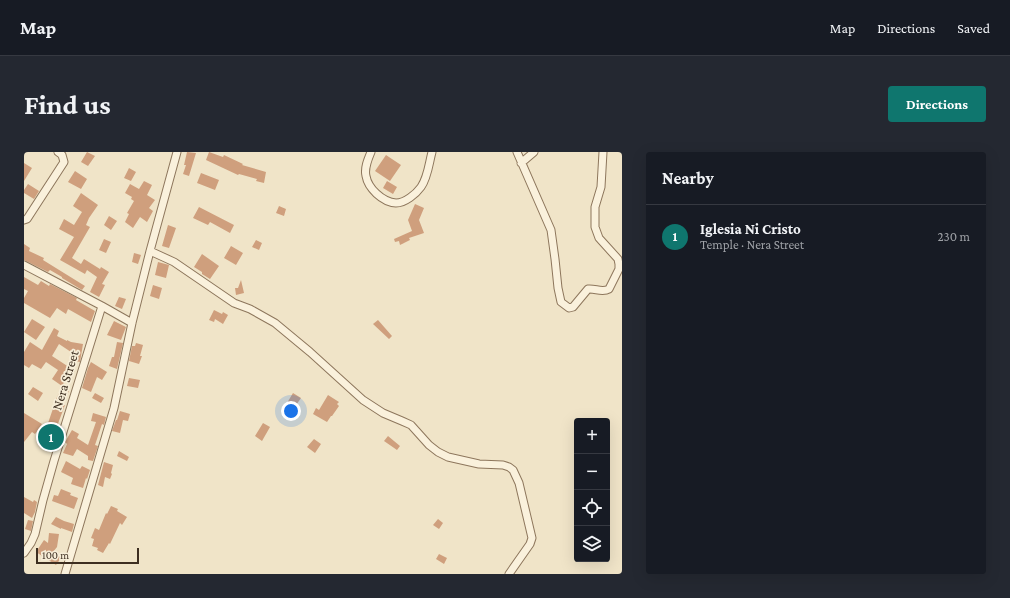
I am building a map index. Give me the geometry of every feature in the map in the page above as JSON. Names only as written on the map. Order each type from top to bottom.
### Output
[{"type":"street","points":[[24,220],[27,219],[64,162],[62,155],[58,152]]},
{"type":"street","points":[[65,574],[114,408],[132,323],[176,152]]},
{"type":"street","points":[[371,152],[365,175],[368,184],[384,200],[395,203],[404,201],[420,188],[425,180],[432,152]]},
{"type":"street","points":[[518,152],[521,163],[551,230],[561,302],[569,308],[573,307],[588,289],[602,291],[609,289],[619,269],[618,259],[599,238],[595,227],[595,207],[601,187],[603,152]]},
{"type":"street","points":[[521,163],[534,152]]},
{"type":"street","points":[[150,251],[174,262],[234,303],[250,309],[275,323],[310,352],[363,400],[383,413],[411,426],[429,445],[438,452],[448,457],[479,464],[503,465],[513,470],[519,483],[532,538],[530,544],[509,574]]},
{"type":"street","points":[[24,265],[132,323]]},
{"type":"street","name":"Nera Street","points":[[24,553],[32,543],[35,534],[54,461],[102,306]]},
{"type":"building","points":[[87,152],[95,156],[88,166],[81,162]]},
{"type":"building","points":[[187,152],[196,153],[189,176],[183,174],[186,165],[184,165]]},
{"type":"building","points":[[209,152],[223,157],[224,155],[243,164],[242,165],[266,172],[264,183],[256,181],[257,179],[238,175],[206,160]]},
{"type":"building","points":[[386,155],[401,165],[390,181],[375,171]]},
{"type":"building","points":[[24,163],[32,168],[24,181]]},
{"type":"building","points":[[129,168],[136,172],[131,181],[124,178]]},
{"type":"building","points":[[75,171],[87,179],[81,189],[68,182]]},
{"type":"building","points":[[201,173],[219,180],[215,190],[197,183]]},
{"type":"building","points":[[144,181],[152,185],[147,195],[155,200],[149,208],[153,211],[147,222],[140,217],[133,228],[125,222],[129,214],[127,213],[134,201],[131,199],[132,197],[125,193],[130,184],[139,189]]},
{"type":"building","points":[[387,181],[397,187],[393,194],[383,188]]},
{"type":"building","points":[[28,184],[39,191],[34,199],[24,193],[24,190]]},
{"type":"building","points":[[81,193],[98,205],[86,225],[90,227],[72,258],[81,264],[84,259],[100,269],[101,267],[109,272],[102,284],[105,285],[99,297],[90,292],[97,277],[87,270],[85,274],[60,260],[74,237],[59,229],[64,219],[74,225],[82,212],[73,206]]},
{"type":"building","points":[[415,204],[424,208],[419,220],[424,233],[409,238],[410,240],[400,245],[399,241],[395,242],[394,239],[412,231],[408,220]]},
{"type":"building","points":[[279,206],[286,209],[284,216],[276,213]]},
{"type":"building","points":[[199,207],[234,225],[230,233],[210,222],[208,225],[193,218]]},
{"type":"building","points":[[109,216],[117,221],[111,230],[104,225]]},
{"type":"building","points":[[168,225],[176,228],[169,248],[162,246]]},
{"type":"building","points":[[104,239],[111,242],[106,253],[99,250]]},
{"type":"building","points":[[256,240],[262,243],[259,250],[252,247]]},
{"type":"building","points":[[24,244],[30,248],[29,251],[44,258],[43,260],[85,286],[82,290],[50,270],[48,272],[24,260]]},
{"type":"building","points":[[231,246],[243,253],[236,265],[224,258]]},
{"type":"building","points":[[134,253],[141,255],[138,264],[132,262]]},
{"type":"building","points":[[202,254],[219,266],[210,279],[194,267]]},
{"type":"building","points":[[158,262],[169,265],[166,278],[155,275]]},
{"type":"building","points":[[24,277],[38,285],[41,281],[49,286],[50,284],[77,298],[76,300],[95,311],[91,322],[68,309],[66,314],[57,308],[50,318],[24,303],[24,298],[28,291],[24,289]]},
{"type":"building","points":[[241,280],[244,293],[236,295],[235,288],[238,288]]},
{"type":"building","points":[[153,285],[162,288],[159,299],[150,296]]},
{"type":"building","points":[[119,297],[126,299],[122,309],[115,306]]},
{"type":"building","points":[[214,310],[228,315],[223,324],[215,319],[214,322],[209,320]]},
{"type":"building","points":[[32,319],[45,327],[36,340],[24,332]]},
{"type":"building","points":[[378,320],[392,336],[389,339],[373,324]]},
{"type":"building","points":[[114,321],[126,327],[121,340],[107,335]]},
{"type":"building","points":[[54,328],[59,331],[57,336],[67,341],[83,344],[80,362],[70,360],[71,352],[59,344],[52,356],[75,371],[71,377],[68,375],[62,386],[52,379],[58,370],[46,362],[41,369],[32,364],[29,368],[24,365],[24,352],[30,342],[42,350]]},
{"type":"building","points":[[117,342],[123,343],[117,369],[109,366],[112,357],[114,357]]},
{"type":"building","points":[[136,343],[143,345],[140,356],[142,356],[139,364],[129,361],[132,346],[135,346]]},
{"type":"building","points":[[91,362],[107,372],[102,380],[97,377],[91,392],[82,388]]},
{"type":"building","points":[[129,378],[140,380],[138,388],[127,386]]},
{"type":"building","points":[[33,387],[43,393],[38,401],[28,394]]},
{"type":"building","points":[[62,387],[69,391],[62,404],[65,405],[56,429],[47,426]]},
{"type":"building","points":[[95,393],[104,398],[101,403],[92,398]]},
{"type":"building","points":[[293,393],[301,398],[294,408],[287,403]]},
{"type":"building","points":[[328,395],[339,402],[337,404],[339,406],[327,422],[313,414],[316,408],[319,410]]},
{"type":"building","points":[[120,411],[130,414],[128,421],[123,420],[120,433],[112,431]]},
{"type":"building","points":[[24,413],[42,424],[35,434],[32,432],[24,442]]},
{"type":"building","points":[[93,413],[106,417],[95,445],[98,446],[93,461],[88,460],[88,456],[77,449],[73,456],[63,453],[67,444],[65,442],[72,430],[79,434],[77,438],[88,445],[96,422],[91,421]]},
{"type":"building","points":[[263,423],[270,427],[262,441],[255,436]]},
{"type":"building","points":[[388,436],[400,446],[397,450],[384,441]]},
{"type":"building","points":[[314,439],[321,444],[315,453],[307,447]]},
{"type":"building","points":[[119,451],[129,457],[127,461],[117,456]]},
{"type":"building","points":[[66,461],[80,469],[82,466],[90,470],[83,488],[71,484],[73,478],[61,472]]},
{"type":"building","points":[[104,462],[113,465],[110,479],[105,477],[103,487],[98,485]]},
{"type":"building","points":[[61,489],[78,498],[74,509],[52,501],[54,495],[58,496]]},
{"type":"building","points":[[24,497],[33,502],[34,500],[37,502],[32,518],[24,513]]},
{"type":"building","points":[[111,506],[118,509],[117,511],[127,517],[122,525],[120,523],[110,544],[109,543],[103,553],[97,550],[98,548],[92,546],[94,539],[91,538],[95,528],[99,530],[106,513],[107,514]]},
{"type":"building","points":[[56,517],[74,524],[72,532],[51,524]]},
{"type":"building","points":[[438,519],[443,523],[439,529],[433,525]]},
{"type":"building","points":[[28,520],[33,521],[31,531],[25,529]]},
{"type":"building","points":[[49,533],[59,534],[57,547],[53,552],[61,558],[56,565],[36,552],[44,540],[48,543]]},
{"type":"building","points":[[439,554],[447,558],[444,564],[436,559]]},
{"type":"place","name":"Iglesia Ni Cristo","points":[[51,437]]}]
